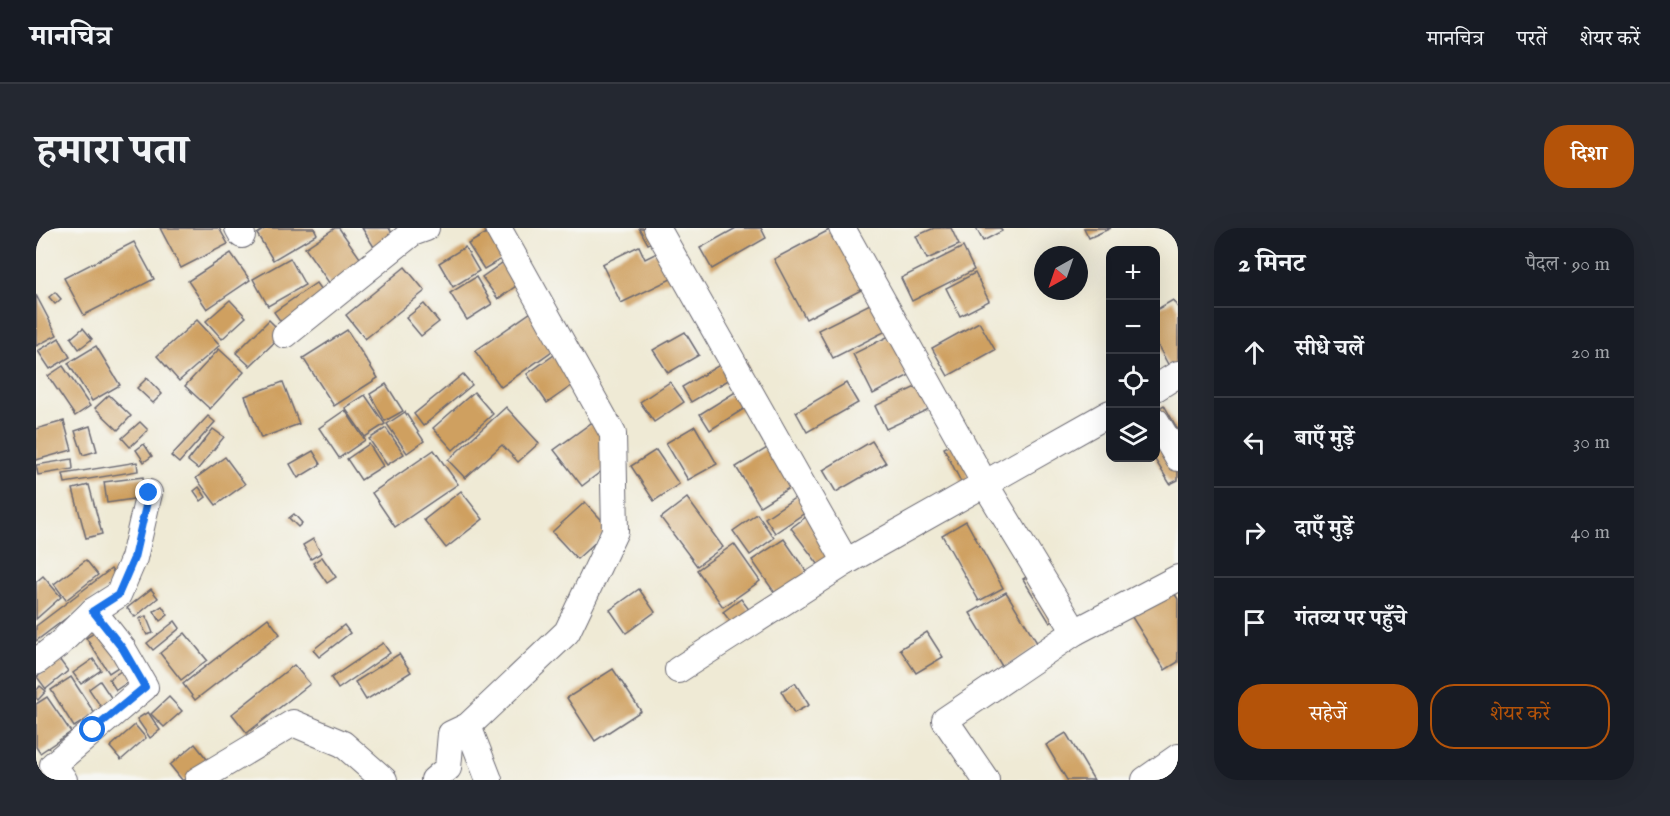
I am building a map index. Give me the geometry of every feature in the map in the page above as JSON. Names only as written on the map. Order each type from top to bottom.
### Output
[{"type":"street","points":[[434,780],[448,768],[451,735],[468,726],[567,632],[615,531],[613,434],[498,228]]},
{"type":"street","points":[[657,228],[846,562]]},
{"type":"street","points":[[842,228],[985,484],[1075,632]]},
{"type":"street","points":[[285,335],[415,230]]},
{"type":"street","points":[[1160,385],[1178,374]]},
{"type":"street","points":[[678,670],[846,562],[1106,415]]},
{"type":"street","points":[[1160,430],[1178,458]]},
{"type":"street","points":[[36,662],[58,645],[93,611],[118,595],[134,558],[149,493]]},
{"type":"street","points":[[986,780],[945,720],[1075,632],[1178,578]]},
{"type":"street","points":[[64,780],[53,765],[145,687],[123,649],[93,611]]},
{"type":"street","points":[[198,780],[293,723],[343,744],[384,780]]},
{"type":"street","points":[[468,726],[484,778]]},
{"type":"street","points":[[1145,780],[1178,756]]},
{"type":"building","points":[[160,228],[219,228],[228,244],[181,268]]},
{"type":"building","points":[[266,228],[314,228],[317,234],[273,260],[257,234]]},
{"type":"building","points":[[335,228],[339,228],[367,268],[334,290],[305,248]]},
{"type":"building","points":[[362,228],[389,228],[403,251],[384,263]]},
{"type":"building","points":[[639,228],[666,228],[669,234],[648,244]]},
{"type":"building","points":[[736,228],[761,228],[766,238],[712,269],[700,248]]},
{"type":"building","points":[[833,228],[880,280],[806,319],[774,259]]},
{"type":"building","points":[[934,228],[951,228],[959,245],[927,259],[916,236]]},
{"type":"building","points":[[976,228],[1000,228],[1002,231],[983,241]]},
{"type":"building","points":[[1084,228],[1111,228],[1089,238]]},
{"type":"building","points":[[490,231],[505,257],[484,269],[468,244]]},
{"type":"building","points":[[134,242],[154,279],[84,315],[64,278]]},
{"type":"building","points":[[679,242],[692,269],[621,303],[602,264],[639,246],[645,259]]},
{"type":"building","points":[[465,247],[479,271],[453,287],[439,263]]},
{"type":"building","points":[[963,247],[974,270],[912,301],[901,278]]},
{"type":"building","points":[[231,253],[250,280],[207,309],[188,281]]},
{"type":"building","points":[[290,258],[305,285],[268,306],[253,279]]},
{"type":"building","points":[[505,261],[520,283],[498,299],[482,277]]},
{"type":"building","points":[[405,267],[425,291],[365,339],[346,315]]},
{"type":"building","points":[[975,273],[989,301],[960,316],[946,288]]},
{"type":"building","points":[[476,277],[492,304],[467,320],[450,293]]},
{"type":"building","points":[[316,283],[328,300],[286,329],[274,312]]},
{"type":"building","points":[[55,292],[61,299],[55,304],[49,297]]},
{"type":"building","points":[[36,295],[57,335],[36,346]]},
{"type":"building","points":[[888,295],[902,323],[833,358],[818,330]]},
{"type":"building","points":[[230,300],[246,317],[222,339],[206,321]]},
{"type":"building","points":[[1173,300],[1178,308],[1178,363],[1170,368],[1160,349],[1160,308]]},
{"type":"building","points":[[424,304],[439,322],[421,336],[406,318]]},
{"type":"building","points":[[537,308],[562,344],[501,387],[475,351]]},
{"type":"building","points":[[197,320],[220,345],[179,381],[157,356]]},
{"type":"building","points":[[269,320],[283,334],[250,366],[236,353]]},
{"type":"building","points":[[979,322],[995,350],[948,376],[932,348]]},
{"type":"building","points":[[83,328],[92,339],[79,349],[71,338]]},
{"type":"building","points":[[905,328],[925,367],[873,394],[853,354]]},
{"type":"building","points":[[347,330],[378,378],[334,406],[303,358]]},
{"type":"building","points":[[685,332],[699,355],[668,373],[653,350]]},
{"type":"building","points":[[59,338],[70,357],[50,369],[38,351]]},
{"type":"building","points":[[96,346],[120,385],[92,401],[68,363]]},
{"type":"building","points":[[567,346],[587,375],[547,403],[527,374]]},
{"type":"building","points":[[219,349],[244,372],[210,409],[185,386]]},
{"type":"building","points":[[740,353],[749,368],[691,402],[682,387]]},
{"type":"building","points":[[63,366],[90,406],[75,416],[48,376]]},
{"type":"building","points":[[463,374],[472,385],[423,426],[414,414]]},
{"type":"building","points":[[147,378],[162,394],[153,403],[137,388]]},
{"type":"building","points":[[935,378],[946,401],[886,429],[875,406]]},
{"type":"building","points":[[753,381],[763,397],[710,430],[700,414]]},
{"type":"building","points":[[283,382],[299,424],[261,438],[245,396]]},
{"type":"building","points":[[670,382],[684,402],[654,422],[640,402]]},
{"type":"building","points":[[846,383],[858,403],[807,432],[796,412]]},
{"type":"building","points":[[386,384],[403,411],[385,421],[370,394]]},
{"type":"building","points":[[474,392],[493,414],[453,450],[433,428]]},
{"type":"building","points":[[109,395],[131,416],[118,430],[95,408]]},
{"type":"building","points":[[365,395],[385,424],[365,437],[345,408]]},
{"type":"building","points":[[1164,405],[1178,430],[1178,480],[1170,484],[1156,462],[1160,462],[1160,408]]},
{"type":"building","points":[[506,407],[539,443],[518,462],[502,445],[465,478],[448,460]]},
{"type":"building","points":[[345,410],[365,440],[339,458],[319,428]]},
{"type":"building","points":[[405,412],[424,441],[407,453],[387,424]]},
{"type":"building","points":[[208,416],[215,422],[179,463],[171,456]]},
{"type":"building","points":[[598,418],[625,453],[582,486],[554,450]]},
{"type":"building","points":[[64,421],[72,450],[36,460],[36,429]]},
{"type":"building","points":[[140,422],[148,430],[130,447],[122,438]]},
{"type":"building","points":[[90,426],[97,451],[83,455],[75,431]]},
{"type":"building","points":[[695,426],[717,464],[688,480],[666,443]]},
{"type":"building","points":[[386,428],[404,454],[387,465],[369,439]]},
{"type":"building","points":[[213,429],[224,437],[198,469],[188,461]]},
{"type":"building","points":[[967,437],[969,498],[944,448]]},
{"type":"building","points":[[782,439],[805,478],[760,506],[736,467]]},
{"type":"building","points":[[872,441],[886,463],[836,492],[823,470]]},
{"type":"building","points":[[144,444],[152,456],[144,462],[136,450]]},
{"type":"building","points":[[369,444],[383,466],[361,480],[347,459]]},
{"type":"building","points":[[434,450],[458,484],[395,527],[372,493]]},
{"type":"building","points":[[656,450],[679,484],[654,501],[631,466]]},
{"type":"building","points":[[313,451],[321,464],[298,478],[290,464]]},
{"type":"building","points":[[225,457],[245,484],[216,505],[196,478]]},
{"type":"building","points":[[72,459],[73,469],[38,475],[36,465]]},
{"type":"building","points":[[137,462],[138,471],[65,483],[63,474]]},
{"type":"building","points":[[143,477],[146,497],[107,503],[104,482]]},
{"type":"building","points":[[89,485],[102,534],[86,538],[73,489]]},
{"type":"building","points":[[199,487],[206,497],[201,501],[194,491]]},
{"type":"building","points":[[808,489],[818,504],[775,533],[765,518]]},
{"type":"building","points":[[461,491],[483,519],[446,548],[424,520]]},
{"type":"building","points":[[687,498],[723,547],[697,566],[661,518]]},
{"type":"building","points":[[585,502],[610,529],[577,559],[552,532]]},
{"type":"building","points":[[818,508],[857,560],[830,580],[791,528]]},
{"type":"building","points":[[294,514],[302,523],[298,527],[289,518]]},
{"type":"building","points":[[757,514],[774,538],[750,555],[733,531]]},
{"type":"building","points":[[966,521],[1003,588],[979,601],[942,535]]},
{"type":"building","points":[[313,539],[321,553],[311,559],[303,545]]},
{"type":"building","points":[[784,539],[819,590],[788,612],[752,560]]},
{"type":"building","points":[[734,544],[760,581],[723,607],[697,570]]},
{"type":"building","points":[[322,557],[336,577],[327,583],[313,563]]},
{"type":"building","points":[[86,560],[98,575],[66,600],[54,584]]},
{"type":"building","points":[[1041,568],[1069,612],[1050,623],[1023,579]]},
{"type":"building","points":[[111,569],[118,579],[36,641],[36,626]]},
{"type":"building","points":[[43,576],[61,597],[36,619],[36,582]]},
{"type":"building","points":[[1166,580],[1178,599],[1178,662],[1165,670],[1125,606]]},
{"type":"building","points":[[151,589],[158,598],[135,617],[127,608]]},
{"type":"building","points":[[639,589],[655,612],[626,633],[610,610]]},
{"type":"building","points":[[1006,592],[1039,646],[1003,668],[970,613]]},
{"type":"building","points":[[741,599],[757,620],[739,633],[723,612]]},
{"type":"building","points":[[162,606],[168,615],[160,621],[154,611]]},
{"type":"building","points":[[146,616],[153,633],[147,635],[139,619]]},
{"type":"building","points":[[268,618],[280,634],[195,700],[183,684]]},
{"type":"building","points":[[175,621],[180,628],[153,650],[147,643]]},
{"type":"building","points":[[112,622],[135,656],[109,673],[86,638]]},
{"type":"building","points":[[344,625],[350,633],[319,657],[313,650]]},
{"type":"building","points":[[927,632],[943,657],[916,673],[900,649]]},
{"type":"building","points":[[185,633],[207,660],[181,680],[160,653]]},
{"type":"building","points":[[383,643],[390,653],[338,689],[331,678]]},
{"type":"building","points":[[399,654],[411,672],[366,700],[355,682]]},
{"type":"building","points":[[59,659],[68,671],[46,689],[37,677]]},
{"type":"building","points":[[93,659],[101,670],[81,684],[73,673]]},
{"type":"building","points":[[136,661],[143,672],[116,690],[109,679]]},
{"type":"building","points":[[294,665],[310,684],[247,733],[232,714]]},
{"type":"building","points":[[613,669],[641,711],[595,741],[567,698]]},
{"type":"building","points":[[71,677],[95,714],[74,727],[51,690]]},
{"type":"building","points":[[100,681],[114,702],[103,710],[89,689]]},
{"type":"building","points":[[795,683],[809,705],[794,713],[781,691]]},
{"type":"building","points":[[40,686],[46,691],[38,700],[36,691]]},
{"type":"building","points":[[47,697],[71,732],[40,753],[36,747],[36,704]]},
{"type":"building","points":[[169,697],[182,711],[164,727],[151,714]]},
{"type":"building","points":[[148,712],[160,730],[150,738],[137,719]]},
{"type":"building","points":[[135,725],[146,738],[121,760],[110,747]]},
{"type":"building","points":[[1066,733],[1094,780],[1067,780],[1046,745]]},
{"type":"building","points":[[195,744],[210,763],[189,780],[182,780],[170,765]]},
{"type":"route","points":[[93,730],[145,687],[123,649],[93,611],[118,595],[134,558],[149,493]]}]
